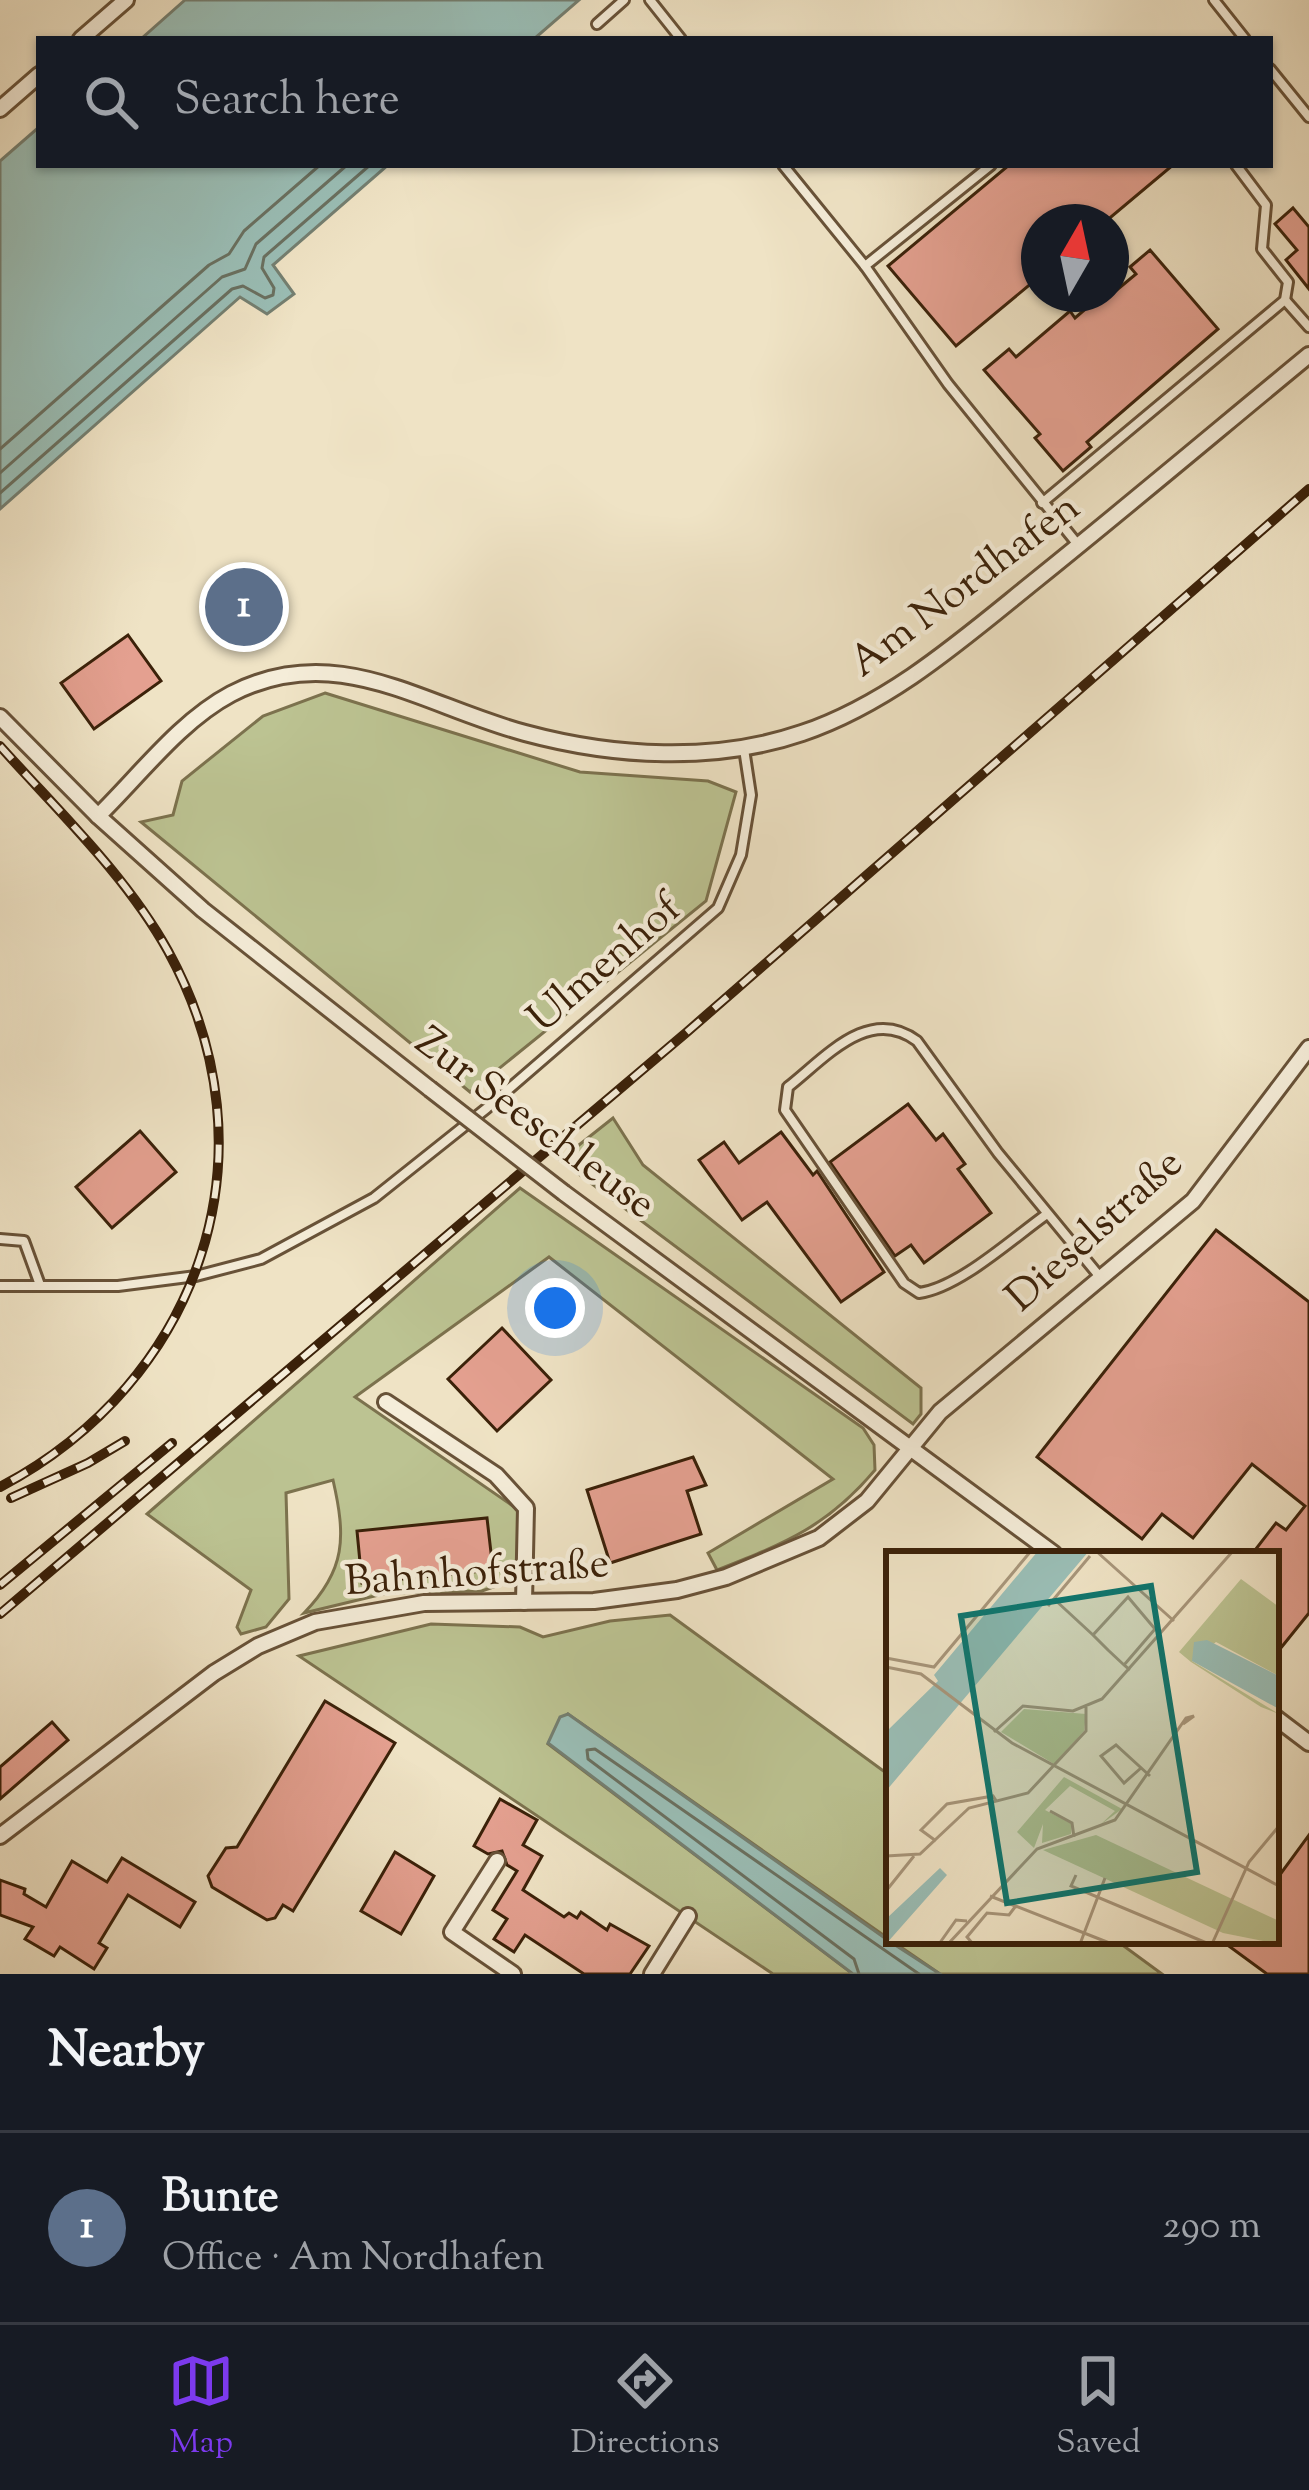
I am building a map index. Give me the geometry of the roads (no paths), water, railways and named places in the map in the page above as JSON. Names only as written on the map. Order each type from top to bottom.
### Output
[{"type":"street","points":[[84,36],[126,0]]},
{"type":"street","points":[[3,106],[36,78]]},
{"type":"street","name":"Am Nordhafen","points":[[98,816],[177,736],[230,694],[271,677],[317,670],[378,681],[523,733],[582,747],[652,754],[743,747],[802,733],[857,710],[937,660],[1309,355]]},
{"type":"street","name":"Zur Seeschleuse","points":[[0,717],[98,816],[203,910],[564,1193],[1050,1551]]},
{"type":"street","name":"Dieselstraße","points":[[910,1451],[940,1412],[1192,1201],[1309,1048]]},
{"type":"street","points":[[386,1402],[496,1475],[526,1508],[524,1602]]},
{"type":"street","name":"Bahnhofstraße","points":[[0,1836],[214,1673],[284,1635],[346,1614],[390,1606],[594,1600],[677,1590],[759,1564],[818,1538],[867,1501],[910,1451]]},
{"type":"street","points":[[1279,1720],[1309,1743]]},
{"type":"street","points":[[497,1861],[452,1932],[513,1974]]},
{"type":"street","points":[[652,1974],[688,1916]]},
{"type":"lane","points":[[597,24],[624,0]]},
{"type":"lane","points":[[650,0],[679,36]]},
{"type":"lane","points":[[1214,0],[1243,36]]},
{"type":"lane","points":[[1273,73],[1309,118]]},
{"type":"lane","points":[[785,168],[865,266],[948,384],[1078,546]]},
{"type":"lane","points":[[865,266],[987,168]]},
{"type":"lane","points":[[1042,503],[1285,300],[1288,282],[1262,249],[1266,206],[1238,168]]},
{"type":"lane","points":[[1285,300],[1309,327]]},
{"type":"lane","name":"Ulmenhof","points":[[0,1286],[118,1286],[196,1276],[261,1259],[374,1198],[718,908],[741,855],[751,795],[743,747]]},
{"type":"lane","points":[[1047,1214],[958,1277],[934,1291],[919,1293],[904,1283],[785,1110],[788,1087],[855,1035],[880,1026],[904,1031],[917,1041],[1100,1277]]},
{"type":"lane","points":[[0,1239],[25,1240],[40,1285]]},
{"type":"water","points":[[185,0],[579,0],[537,36],[144,36]]},
{"type":"water","points":[[36,130],[36,168],[385,168],[273,265],[294,294],[267,314],[240,297],[0,509],[0,161]]},
{"type":"water","points":[[568,1714],[886,1939],[886,1944],[894,1944],[940,1974],[853,1974],[548,1743],[560,1717]]},
{"type":"railway","points":[[0,1614],[687,1032],[1309,489]]},
{"type":"railway","points":[[0,746],[111,870],[168,951],[201,1028],[217,1105],[217,1181],[201,1255],[171,1324],[127,1387],[69,1442],[0,1487]]},
{"type":"railway","points":[[11,1498],[125,1441]]},
{"type":"railway","points":[[0,1585],[172,1443]]},
{"type":"place","name":"Bunte","points":[[244,607]]}]
